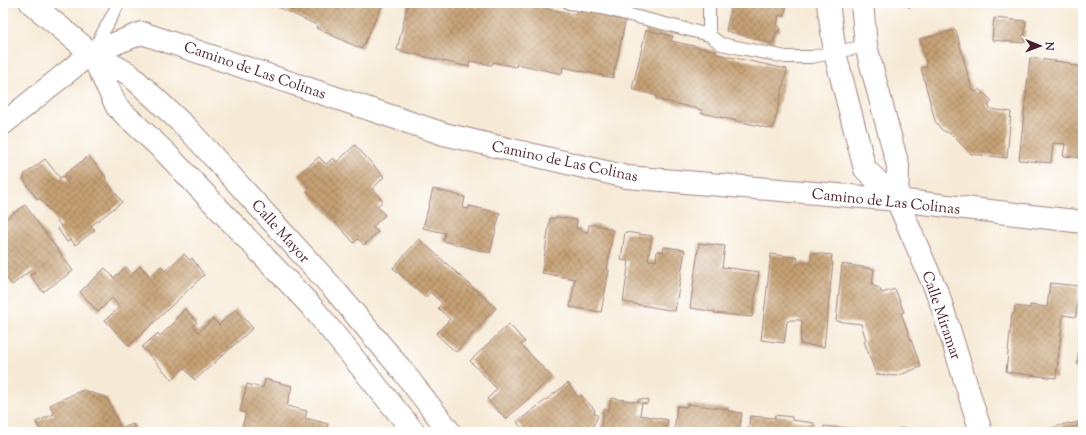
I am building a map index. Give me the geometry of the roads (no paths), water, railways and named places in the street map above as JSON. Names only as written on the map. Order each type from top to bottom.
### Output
[{"type":"street","name":"Calle Mayor","points":[[31,3],[91,53],[129,74],[188,129],[333,288],[401,369],[450,432]]},
{"type":"street","name":"Calle Miramar","points":[[828,3],[835,53],[865,169],[897,200],[939,297],[981,432]]},
{"type":"street","name":"Calle Miramar","points":[[862,3],[866,46],[898,166],[897,200]]},
{"type":"street","name":"Camino de Las Colinas","points":[[3,124],[91,53],[142,32],[444,134],[627,177],[897,200],[1083,222]]},
{"type":"street","name":"Calle Mayor","points":[[91,53],[117,107],[165,152],[312,307],[414,432]]},
{"type":"lane","points":[[91,53],[119,3]]},
{"type":"lane","points":[[569,3],[602,8],[709,35],[721,44],[786,57],[811,57],[866,46]]},
{"type":"lane","points":[[709,3],[709,35]]}]
